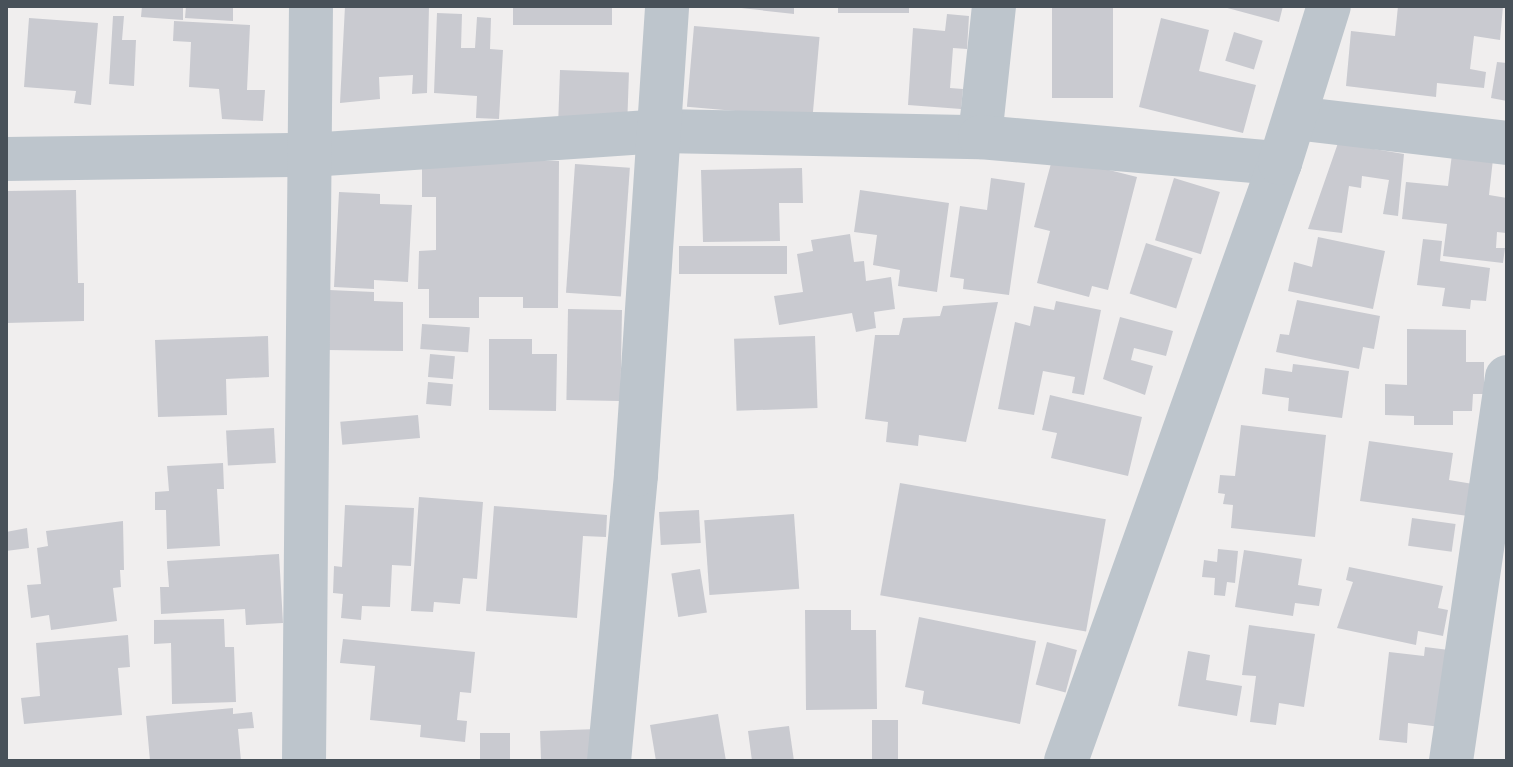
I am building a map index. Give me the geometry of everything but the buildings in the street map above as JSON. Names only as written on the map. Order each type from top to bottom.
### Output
[{"type":"street","points":[[304,761],[311,6]]},
{"type":"street","points":[[609,761],[660,131],[667,6]]},
{"type":"street","points":[[980,137],[994,6]]},
{"type":"street","points":[[1066,761],[1280,163],[1329,6]]},
{"type":"street","points":[[1295,118],[1507,143]]},
{"type":"street","points":[[6,159],[310,155],[660,131],[980,137],[1280,163]]},
{"type":"street","points":[[1451,761],[1507,377]]}]
